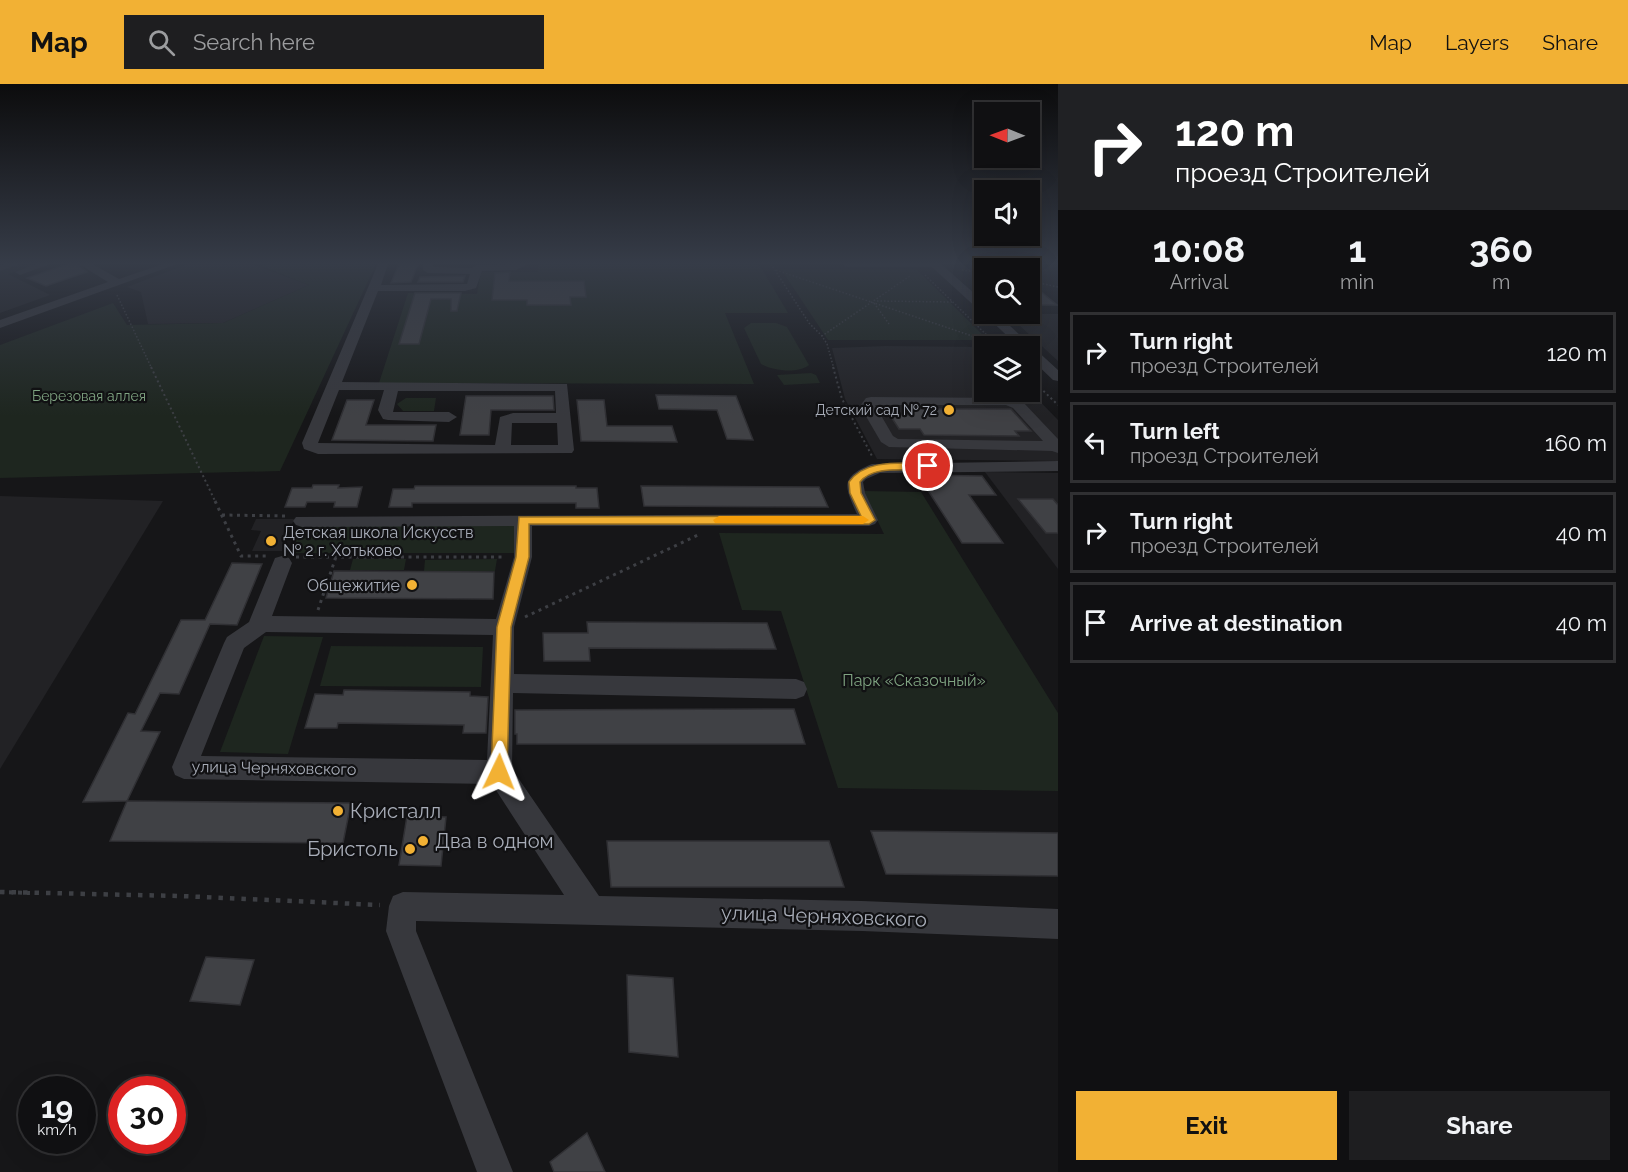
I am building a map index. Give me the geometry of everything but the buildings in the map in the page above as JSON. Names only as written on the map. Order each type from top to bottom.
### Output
[{"type":"street","points":[[0,324],[27,315]]},
{"type":"street","points":[[363,315],[310,443],[314,449],[446,433]]},
{"type":"street","points":[[1001,324],[1014,336]]},
{"type":"street","points":[[1040,359],[1056,372]]},
{"type":"street","points":[[333,386],[392,386],[454,387],[562,387],[566,450],[503,450],[388,416],[385,410],[392,386]]},
{"type":"street","points":[[446,433],[454,387]]},
{"type":"street","points":[[871,401],[1008,401],[1018,405],[1057,447],[895,444],[887,439],[867,406],[871,401]]},
{"type":"street","points":[[503,450],[506,420],[564,418]]},
{"type":"street","points":[[302,521],[869,520],[856,493],[855,482],[860,475],[878,468],[1058,466]]},
{"type":"street","points":[[523,520],[523,557],[504,627],[499,772],[591,910]]},
{"type":"street","points":[[282,559],[259,623],[504,627]]},
{"type":"street","name":"улица Черняховского","points":[[262,624],[235,643],[184,767],[499,772]]},
{"type":"street","points":[[502,683],[796,689]]},
{"type":"street","points":[[403,906],[401,931],[495,1172]]},
{"type":"street","name":"улица Черняховского","points":[[403,906],[862,916],[1058,924]]},
{"type":"path","points":[[129,315],[241,556],[282,559],[523,557]]},
{"type":"path","points":[[804,315],[827,344],[842,399],[878,468]]},
{"type":"path","points":[[822,336],[852,315]]},
{"type":"path","points":[[882,315],[889,324]]},
{"type":"path","points":[[911,315],[974,337]]},
{"type":"path","points":[[965,315],[988,336]]},
{"type":"path","points":[[1040,388],[1058,405]]},
{"type":"path","points":[[222,516],[294,516],[302,521]]},
{"type":"path","points":[[313,624],[348,520]]},
{"type":"path","points":[[504,627],[698,535]]},
{"type":"path","points":[[0,892],[181,896],[403,906]]},
{"type":"shaded area","points":[[146,315],[242,315],[223,323],[148,324]]},
{"type":"shaded area","points":[[1040,315],[1058,315],[1058,361],[1040,344],[1040,336],[1031,336],[1018,324],[1040,324]]},
{"type":"shaded area","name":"Детский сад № 72","points":[[974,347],[974,402],[1040,401],[1058,420],[1058,461],[877,459],[845,399],[832,348]]},
{"type":"shaded area","points":[[985,472],[1058,473],[1058,569]]},
{"type":"shaded area","points":[[0,496],[163,501],[0,769]]},
{"type":"shaded area","name":"Детская школа Искусств № 2 г. Хотьково","points":[[256,519],[294,519],[282,551],[252,551],[261,531],[251,530]]},
{"type":"green space","name":"Березовая аллея","points":[[81,315],[120,315],[127,325],[223,323],[242,315],[352,315],[280,471],[0,478],[0,345]]},
{"type":"green space","points":[[401,315],[726,315],[754,384],[379,383]]},
{"type":"green space","points":[[811,315],[962,315],[984,336],[974,336],[974,340],[828,340]]},
{"type":"green space","points":[[751,323],[776,323],[787,327],[809,365],[799,370],[785,371],[761,364],[744,328]]},
{"type":"green space","points":[[811,373],[816,375],[820,383],[784,385],[777,375]]},
{"type":"green space","points":[[406,398],[436,398],[434,411],[403,411],[397,404]]},
{"type":"green space","name":"Парк «Сказочный»","points":[[863,491],[921,492],[1058,713],[1058,791],[838,788],[781,611],[742,610],[719,533],[884,534]]},
{"type":"green space","points":[[300,525],[515,525],[514,553],[289,553]]},
{"type":"green space","points":[[353,559],[406,559],[404,570],[350,570]]},
{"type":"green space","points":[[497,559],[495,571],[424,571],[425,560]]},
{"type":"green space","points":[[264,636],[323,637],[288,754],[220,752]]},
{"type":"green space","points":[[331,646],[483,647],[481,687],[320,686]]},
{"type":"slow traffic","points":[[719,520],[863,520]]},
{"type":"place","name":"Детский сад № 72","points":[[949,410]]},
{"type":"place","name":"Детская школа Искусств № 2 г. Хотьково","points":[[271,541]]},
{"type":"place","name":"Общежитие","points":[[412,585]]},
{"type":"place","name":"Кристалл","points":[[338,811]]},
{"type":"place","name":"Два в одном","points":[[423,841]]},
{"type":"place","name":"Бристоль","points":[[410,849]]},
{"type":"route","points":[[499,772],[504,627],[523,557],[523,520],[869,520],[856,493],[855,482],[860,475],[878,468],[928,466]]}]
